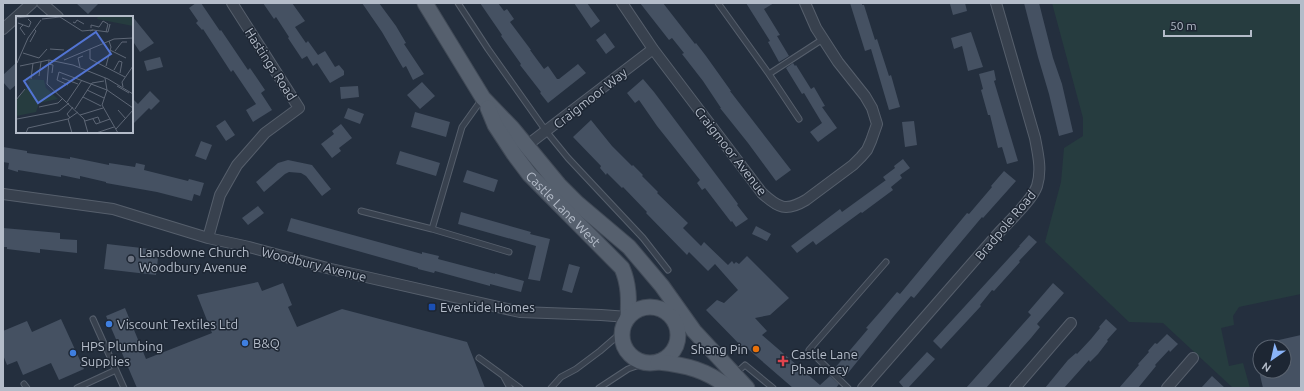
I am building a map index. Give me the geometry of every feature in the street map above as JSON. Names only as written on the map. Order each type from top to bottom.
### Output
[{"type":"main road","name":"Castle Lane West","points":[[425,3],[484,100],[495,125],[514,154],[529,174],[622,268],[626,277],[628,288],[628,317]]},
{"type":"main road","name":"Castle Lane West","points":[[484,100],[512,128],[559,186],[630,247],[662,286],[732,382]]},
{"type":"main road","name":"Castle Lane West","points":[[662,286],[671,318],[694,331]]},
{"type":"main road","points":[[651,307],[660,309],[671,318],[677,331],[678,339],[675,347],[668,356],[651,363],[633,358],[625,349],[622,341],[622,332],[628,317],[642,308],[651,307]]},
{"type":"main road","name":"Castle Lane West","points":[[651,363],[694,368],[747,388]]},
{"type":"street","points":[[18,16],[32,3]]},
{"type":"street","points":[[42,3],[57,16]]},
{"type":"street","name":"Hastings Road","points":[[208,238],[220,195],[237,165],[265,133],[299,108],[232,3]]},
{"type":"street","name":"Craigmoor Avenue","points":[[622,3],[653,49],[762,194],[772,203],[781,208],[798,205],[853,165],[867,150],[877,124],[872,108],[865,96],[838,62],[823,39],[816,28],[805,3]]},
{"type":"street","name":"Bradpole Road","points":[[863,388],[1029,200],[1037,186],[1040,160],[996,3]]},
{"type":"street","points":[[3,29],[16,17]]},
{"type":"street","name":"Craigmoor Way","points":[[526,146],[653,49]]},
{"type":"street","name":"Woodbury Avenue","points":[[3,194],[113,209],[208,238],[331,269],[520,312],[628,317]]},
{"type":"street","points":[[1015,388],[1072,323]]},
{"type":"street","points":[[1167,388],[1193,358]]},
{"type":"lane","points":[[458,3],[488,49],[546,131],[568,158],[643,238],[668,270]]},
{"type":"lane","points":[[718,3],[799,119]]},
{"type":"lane","points":[[769,74],[823,39]]},
{"type":"lane","points":[[432,229],[462,127],[484,100]]},
{"type":"lane","points":[[361,211],[432,229],[510,252]]},
{"type":"lane","points":[[848,388],[809,350],[886,262]]},
{"type":"lane","points":[[93,319],[124,388]]},
{"type":"lane","points":[[551,388],[562,377],[576,369],[622,332]]},
{"type":"lane","points":[[479,358],[520,388]]},
{"type":"lane","points":[[599,388],[628,368],[651,363]]},
{"type":"lane","points":[[732,382],[745,365],[773,388]]},
{"type":"lane","points":[[77,388],[116,370]]},
{"type":"lane","points":[[504,376],[510,388]]},
{"type":"green space","points":[[1052,3],[1301,3],[1301,294],[1239,307],[1233,316],[1234,325],[1221,328],[1229,366],[1243,363],[1250,388],[1233,388],[1163,323],[1129,322],[1045,242],[1061,182],[1064,148],[1083,136],[1083,118]]},
{"type":"building","points":[[76,3],[99,3],[88,14]]},
{"type":"building","points":[[196,3],[201,3],[248,70],[250,68],[265,90],[261,93],[272,110],[253,122],[246,110],[256,104],[233,70],[231,72],[203,29],[202,30],[196,23],[198,21],[189,8]]},
{"type":"building","points":[[263,3],[292,3],[305,21],[295,27],[306,43],[308,41],[318,55],[325,51],[335,67],[339,65],[344,71],[344,75],[330,83],[317,63],[313,66],[307,56],[302,59],[276,17],[274,19]]},
{"type":"building","points":[[362,3],[379,3],[396,26],[406,43],[404,44],[424,74],[413,80],[406,66],[403,68],[382,32]]},
{"type":"building","points":[[480,3],[498,3],[504,11],[507,9],[514,19],[510,22],[530,50],[544,69],[548,66],[557,79],[578,64],[586,73],[548,103],[520,65],[521,64]]},
{"type":"building","points":[[574,3],[587,3],[600,21],[591,28]]},
{"type":"building","points":[[640,3],[663,3],[706,56],[730,91],[791,170],[776,181],[720,108],[703,81],[682,54],[684,53],[672,38],[669,40]]},
{"type":"building","points":[[746,3],[774,3],[764,9],[780,35],[777,36],[789,56],[779,62],[768,42],[770,41]]},
{"type":"building","points":[[850,3],[862,3],[862,5],[864,5],[875,40],[877,39],[889,76],[891,75],[900,107],[889,110],[871,49],[865,51]]},
{"type":"building","points":[[965,3],[967,11],[953,15],[950,4]]},
{"type":"building","points":[[1024,3],[1039,3],[1053,58],[1062,84],[1073,132],[1059,136]]},
{"type":"building","points":[[133,17],[154,43],[140,52],[133,42]]},
{"type":"building","points":[[971,32],[983,67],[968,71],[962,46],[954,49],[951,38]]},
{"type":"building","points":[[605,33],[615,47],[606,54],[596,40]]},
{"type":"building","points":[[160,57],[163,67],[147,71],[144,61]]},
{"type":"building","points":[[16,63],[16,85],[10,90],[3,82],[3,75]]},
{"type":"building","points":[[793,63],[795,66],[796,65],[811,89],[814,87],[825,106],[822,107],[837,128],[818,142],[810,132],[822,123],[804,93],[802,94],[786,68]]},
{"type":"building","points":[[994,70],[996,80],[994,81],[1018,161],[1007,164],[1002,147],[998,148],[990,115],[988,115],[981,90],[983,89],[979,74]]},
{"type":"building","points":[[643,79],[748,219],[736,227],[732,221],[731,222],[705,188],[702,190],[697,183],[700,180],[657,126],[639,100],[635,103],[627,93]]},
{"type":"building","points":[[422,82],[435,96],[420,109],[407,95]]},
{"type":"building","points":[[358,86],[359,97],[341,99],[340,87]]},
{"type":"building","points":[[150,91],[160,101],[151,110],[149,108],[133,124],[133,99],[138,104]]},
{"type":"building","points":[[348,108],[364,114],[360,124],[344,118]]},
{"type":"building","points":[[415,112],[450,122],[446,137],[411,127]]},
{"type":"building","points":[[225,120],[235,135],[226,141],[216,126]]},
{"type":"building","points":[[591,120],[612,146],[643,175],[642,176],[658,192],[657,193],[688,223],[683,228],[701,246],[704,242],[728,265],[732,261],[734,264],[736,262],[739,264],[747,256],[789,298],[770,315],[755,318],[767,331],[762,335],[820,385],[830,376],[839,384],[836,388],[793,388],[748,349],[746,351],[706,310],[717,300],[724,303],[738,290],[715,264],[708,271],[689,252],[687,255],[623,187],[622,188],[607,173],[606,175],[600,168],[601,166],[573,137]]},
{"type":"building","points":[[914,121],[917,145],[905,147],[902,122]]},
{"type":"building","points":[[341,124],[352,138],[339,148],[341,151],[332,158],[321,144],[334,134],[332,131]]},
{"type":"building","points":[[201,141],[212,145],[206,160],[195,156]]},
{"type":"building","points":[[3,147],[27,151],[27,153],[70,159],[70,157],[109,165],[109,163],[135,167],[136,163],[145,165],[144,170],[188,181],[189,179],[204,183],[200,196],[194,194],[192,201],[80,176],[80,179],[61,175],[61,177],[18,170],[18,172],[8,169],[9,163],[3,162]]},
{"type":"building","points":[[400,151],[440,163],[436,176],[396,164]]},
{"type":"building","points":[[903,159],[910,168],[900,175],[902,178],[891,187],[883,177],[895,168],[894,166]]},
{"type":"building","points":[[288,160],[312,165],[331,189],[322,196],[306,176],[301,173],[289,172],[264,192],[256,182],[278,163]]},
{"type":"building","points":[[467,170],[498,180],[494,192],[463,182]]},
{"type":"building","points":[[1004,171],[1016,181],[983,218],[982,217],[914,298],[911,296],[844,378],[834,369],[868,329],[866,328],[897,292],[900,294]]},
{"type":"building","points":[[886,180],[893,190],[816,245],[813,241],[797,253],[791,246],[840,209],[842,212]]},
{"type":"building","points":[[258,206],[264,213],[248,225],[242,218]]},
{"type":"building","points":[[461,212],[550,239],[540,281],[528,279],[536,246],[458,224]]},
{"type":"building","points":[[291,218],[422,254],[422,252],[439,256],[438,259],[524,281],[521,292],[490,284],[490,286],[435,271],[434,273],[418,269],[287,231]]},
{"type":"building","points":[[756,226],[771,234],[767,241],[752,234]]},
{"type":"building","points":[[3,228],[60,233],[60,239],[77,240],[77,253],[40,249],[40,253],[7,249],[7,247],[3,247]]},
{"type":"building","points":[[1029,235],[1037,242],[994,291],[992,290],[980,305],[981,306],[941,349],[933,341]]},
{"type":"building","name":"Lansdowne Church Woodbury Avenue","points":[[107,244],[159,250],[156,275],[104,269]]},
{"type":"building","points":[[569,264],[580,267],[572,293],[562,290]]},
{"type":"building","points":[[258,282],[262,291],[283,283],[292,305],[288,307],[297,327],[342,309],[467,342],[485,388],[137,388],[106,316],[125,308],[146,359],[212,333],[197,295]]},
{"type":"building","points":[[1053,283],[1064,293],[1037,324],[1040,327],[1031,338],[986,388],[966,388],[1031,315],[1028,312]]},
{"type":"building","points":[[61,319],[84,369],[59,380],[51,363],[23,375],[17,361],[7,365],[3,355],[3,331],[27,321],[32,332]]},
{"type":"building","points":[[1106,319],[1117,329],[1107,340],[1108,341],[1098,354],[1090,362],[1089,360],[1064,388],[1045,388],[1068,360],[1076,353],[1077,354],[1091,339]]},
{"type":"building","points":[[1167,334],[1178,344],[1170,352],[1169,350],[1155,365],[1156,366],[1138,388],[1119,388],[1139,365],[1138,364],[1155,343],[1157,344]]},
{"type":"building","points":[[1301,335],[1301,388],[1263,388],[1261,379],[1292,379],[1292,339],[1284,339]]},
{"type":"building","points":[[927,352],[935,359],[908,388],[904,388],[899,382]]},
{"type":"building","points":[[1212,376],[1225,388],[1201,388]]},
{"type":"place","name":"Lansdowne Church Woodbury Avenue","points":[[131,259]]},
{"type":"place","name":"Eventide Homes","points":[[432,307]]},
{"type":"place","name":"Viscount Textiles Ltd","points":[[109,324]]},
{"type":"place","name":"B&Q","points":[[245,343]]},
{"type":"place","name":"Shang Pin","points":[[756,349]]},
{"type":"place","name":"HPS Plumbing Supplies","points":[[73,353]]},
{"type":"place","name":"Castle Lane Pharmacy","points":[[783,361]]}]
